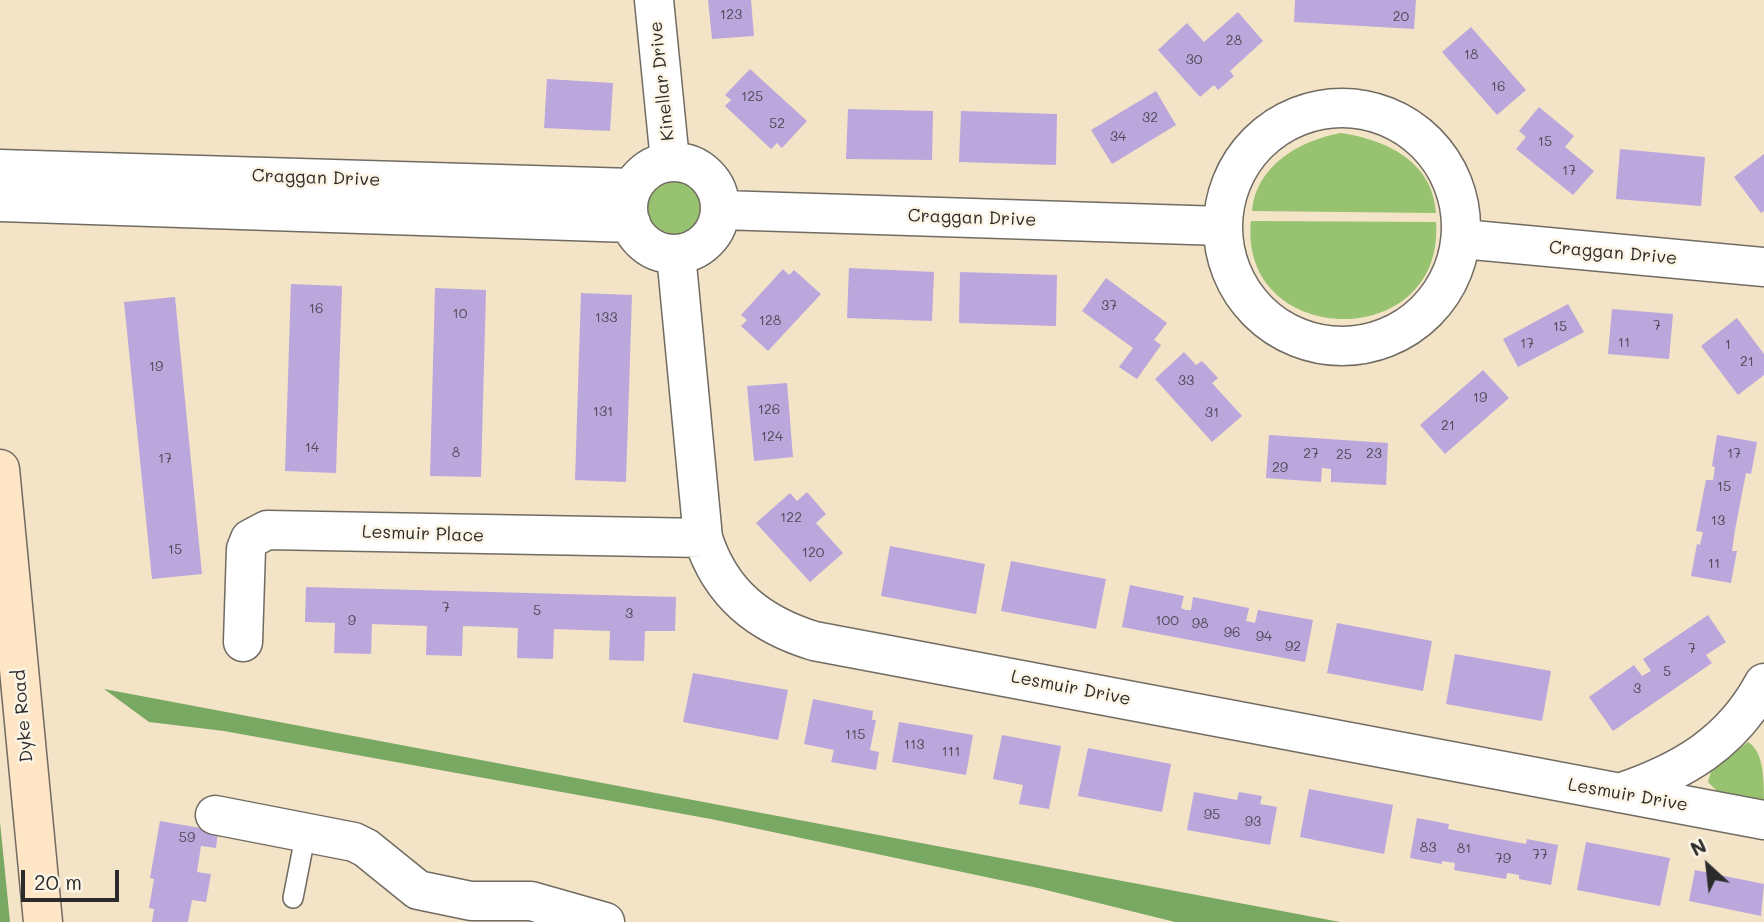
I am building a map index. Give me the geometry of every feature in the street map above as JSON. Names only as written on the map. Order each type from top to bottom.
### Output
[{"type":"street","name":"Kinellar Drive","points":[[654,0],[670,161]]},
{"type":"street","points":[[1349,108],[1380,114],[1409,128],[1433,149],[1450,176],[1460,206],[1461,239],[1454,271],[1443,290],[1414,323],[1385,340],[1352,346],[1319,345],[1288,334],[1253,306],[1239,289],[1226,258],[1222,226],[1227,194],[1240,165],[1261,140],[1287,121],[1317,110],[1349,108]]},
{"type":"street","points":[[670,161],[695,166],[706,174],[720,196],[721,210],[718,223],[702,245],[676,254],[648,246],[631,206],[649,169],[670,161]]},
{"type":"street","name":"Craggan Drive","points":[[0,169],[631,206]]},
{"type":"street","name":"Craggan Drive","points":[[0,202],[631,206]]},
{"type":"street","name":"Craggan Drive","points":[[721,210],[1222,226]]},
{"type":"street","name":"Craggan Drive","points":[[1461,239],[1764,267]]},
{"type":"street","name":"Lesmuir Drive","points":[[676,254],[703,538],[716,572],[747,608],[765,621],[814,640],[1764,820]]},
{"type":"street","name":"Dyke Road","points":[[0,468],[43,922]]},
{"type":"street","name":"Lesmuir Place","points":[[243,642],[246,549],[250,539],[267,530],[703,538]]},
{"type":"street","points":[[1619,793],[1651,782],[1706,754],[1739,723],[1764,683]]},
{"type":"street","points":[[215,815],[306,832],[366,848],[418,890],[471,901],[531,901],[605,922]]},
{"type":"lane","points":[[293,898],[306,832]]},
{"type":"green space","points":[[1340,133],[1389,147],[1416,166],[1433,195],[1436,213],[1252,211],[1255,195],[1262,181],[1282,158],[1310,142]]},
{"type":"green space","points":[[673,177],[690,182],[698,190],[703,207],[698,224],[690,232],[673,237],[656,232],[648,224],[643,207],[648,190],[656,182]]},
{"type":"green space","points":[[1251,221],[1436,222],[1430,265],[1409,296],[1378,313],[1342,319],[1306,312],[1276,294],[1256,263]]},
{"type":"green space","points":[[104,689],[1340,922],[1175,922],[1038,888],[711,819],[224,731],[149,722]]},
{"type":"green space","points":[[1748,742],[1760,760],[1764,801],[1719,793],[1708,782],[1711,772]]},
{"type":"green space","points":[[0,822],[10,922],[0,922]]},
{"type":"building","points":[[708,0],[751,0],[754,36],[712,39]]},
{"type":"building","points":[[1295,0],[1416,0],[1414,29],[1294,22]]},
{"type":"building","points":[[1238,12],[1263,41],[1230,71],[1234,76],[1218,90],[1214,85],[1200,97],[1158,50],[1187,23],[1204,42]]},
{"type":"building","points":[[1471,27],[1526,90],[1497,115],[1442,52]]},
{"type":"building","points":[[750,69],[807,121],[782,148],[777,143],[771,149],[725,106],[731,100],[725,95]]},
{"type":"building","points":[[547,79],[613,83],[610,131],[544,128]]},
{"type":"building","points":[[1156,91],[1176,125],[1112,164],[1091,130]]},
{"type":"building","points":[[1539,107],[1574,136],[1565,147],[1594,171],[1573,195],[1516,149],[1526,137],[1519,131]]},
{"type":"building","points":[[848,109],[933,111],[932,160],[846,159]]},
{"type":"building","points":[[961,111],[1057,114],[1056,165],[959,162]]},
{"type":"building","points":[[1620,149],[1705,157],[1701,206],[1616,199]]},
{"type":"building","points":[[1764,154],[1764,211],[1761,213],[1734,177]]},
{"type":"building","points":[[849,268],[934,272],[932,321],[847,318]]},
{"type":"building","points":[[783,269],[789,275],[794,270],[821,294],[768,351],[741,326],[747,320],[741,315]]},
{"type":"building","points":[[960,272],[1057,275],[1056,326],[959,323]]},
{"type":"building","points":[[1106,278],[1167,323],[1154,340],[1161,345],[1137,379],[1119,367],[1133,348],[1082,311]]},
{"type":"building","points":[[291,284],[342,286],[336,473],[285,471]]},
{"type":"building","points":[[435,288],[486,290],[481,477],[430,476]]},
{"type":"building","points":[[581,293],[632,295],[626,482],[575,480]]},
{"type":"building","points":[[175,297],[202,574],[152,579],[124,302]]},
{"type":"building","points":[[1568,304],[1584,332],[1518,367],[1503,339]]},
{"type":"building","points":[[1612,309],[1673,314],[1669,359],[1608,354]]},
{"type":"building","points":[[1737,318],[1764,354],[1764,375],[1738,395],[1701,346]]},
{"type":"building","points":[[1184,352],[1196,365],[1202,361],[1218,378],[1212,383],[1242,416],[1212,442],[1155,379]]},
{"type":"building","points":[[1483,370],[1509,398],[1445,454],[1420,425]]},
{"type":"building","points":[[787,383],[793,457],[754,461],[747,386]]},
{"type":"building","points":[[1269,435],[1388,443],[1386,485],[1331,482],[1331,469],[1322,468],[1321,482],[1266,478]]},
{"type":"building","points":[[1717,435],[1757,442],[1751,474],[1746,473],[1735,530],[1732,551],[1737,551],[1731,583],[1691,576],[1697,544],[1700,545],[1703,532],[1696,531],[1706,480],[1713,480],[1715,467],[1712,466]]},
{"type":"building","points":[[807,492],[826,514],[816,523],[843,553],[810,582],[756,523],[790,493],[797,501]]},
{"type":"building","points":[[890,546],[985,564],[976,614],[881,596]]},
{"type":"building","points":[[1011,561],[1106,579],[1096,629],[1001,611]]},
{"type":"building","points":[[1130,585],[1184,596],[1181,608],[1186,610],[1191,610],[1193,597],[1249,608],[1246,621],[1255,623],[1258,610],[1313,620],[1305,662],[1122,627]]},
{"type":"building","points":[[306,587],[676,597],[675,631],[645,631],[644,661],[609,660],[610,631],[554,629],[553,659],[517,658],[518,628],[463,626],[462,656],[426,655],[427,626],[372,624],[371,654],[334,653],[335,623],[305,622]]},
{"type":"building","points":[[1708,615],[1726,642],[1706,655],[1712,663],[1613,731],[1589,697],[1634,665],[1642,676],[1651,671],[1643,659]]},
{"type":"building","points":[[1337,623],[1432,641],[1423,691],[1327,673]]},
{"type":"building","points":[[1455,654],[1551,671],[1542,721],[1446,704]]},
{"type":"building","points":[[693,673],[788,690],[778,740],[683,722]]},
{"type":"building","points":[[813,699],[873,711],[872,720],[876,720],[870,750],[879,752],[876,770],[831,762],[834,750],[804,744]]},
{"type":"building","points":[[899,722],[973,735],[966,775],[892,762]]},
{"type":"building","points":[[1002,735],[1061,746],[1049,809],[1019,804],[1023,785],[993,779]]},
{"type":"building","points":[[1088,748],[1171,764],[1162,812],[1078,796]]},
{"type":"building","points":[[1309,789],[1393,805],[1384,854],[1300,837]]},
{"type":"building","points":[[1194,792],[1237,800],[1239,792],[1262,796],[1260,804],[1277,807],[1270,845],[1187,830]]},
{"type":"building","points":[[1417,818],[1449,824],[1448,829],[1526,844],[1527,839],[1558,845],[1551,885],[1519,879],[1519,875],[1507,873],[1506,879],[1454,870],[1455,863],[1442,861],[1442,864],[1410,858]]},
{"type":"building","points":[[160,821],[218,831],[216,848],[201,846],[197,872],[211,874],[206,902],[192,900],[188,922],[152,922],[154,909],[149,908],[154,879],[150,878]]},
{"type":"building","points":[[1586,842],[1670,858],[1660,906],[1577,890]]},
{"type":"building","points":[[1695,870],[1764,884],[1761,916],[1689,901]]}]
